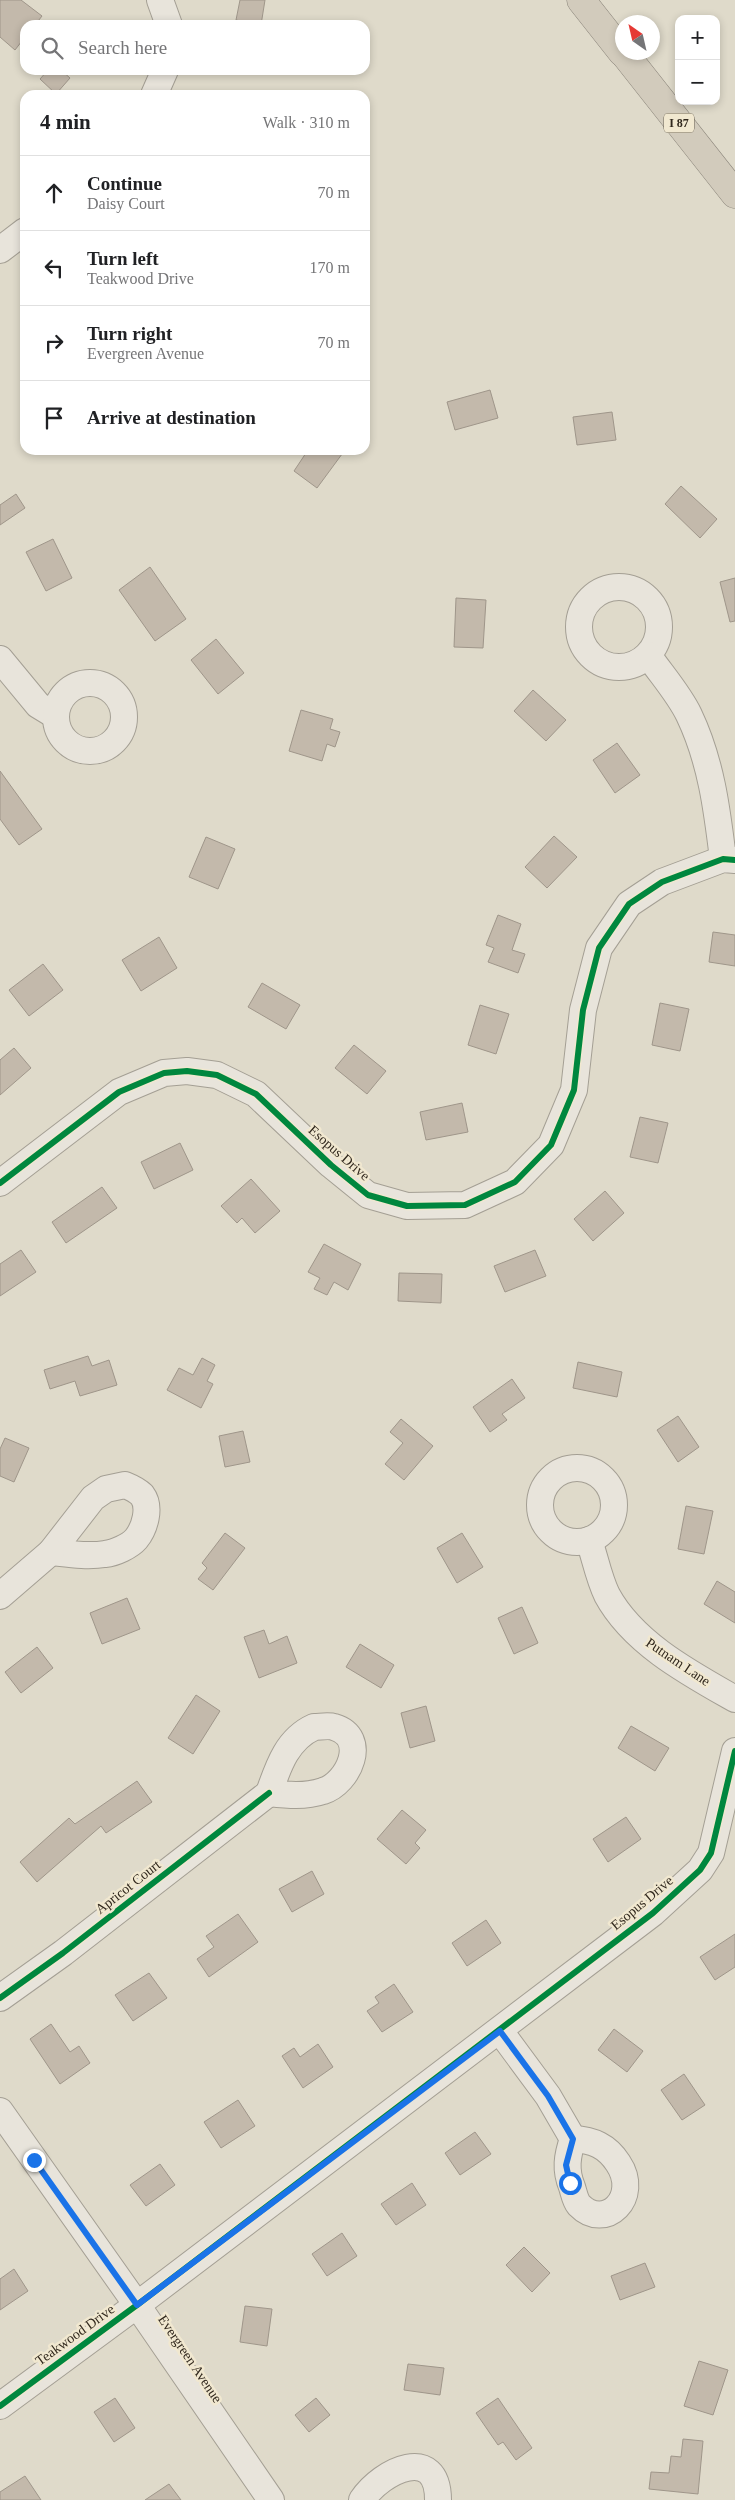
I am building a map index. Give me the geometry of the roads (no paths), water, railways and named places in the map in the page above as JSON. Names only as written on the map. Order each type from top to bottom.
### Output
[{"type":"highway","name":"I 87","points":[[581,0],[615,42]]},
{"type":"highway","name":"I 87","points":[[629,60],[735,194]]},
{"type":"street","points":[[160,0],[167,20]]},
{"type":"street","points":[[156,90],[162,75]]},
{"type":"street","points":[[0,250],[20,235]]},
{"type":"street","points":[[648,655],[688,713],[704,751],[729,860]]},
{"type":"street","points":[[0,659],[38,705],[56,716]]},
{"type":"street","name":"Esopus Drive","points":[[0,1183],[119,1092],[164,1073],[188,1071],[217,1075],[256,1094],[331,1165],[368,1195],[407,1206],[465,1205],[515,1182],[551,1145],[574,1090],[583,1010],[599,948],[629,904],[662,882],[729,860]]},
{"type":"street","name":"Putnam Lane","points":[[589,1540],[606,1594],[618,1612],[645,1641],[703,1681],[735,1699]]},
{"type":"street","points":[[0,1596],[51,1552]]},
{"type":"street","name":"Esopus Drive","points":[[500,2031],[652,1913],[700,1870],[711,1853],[735,1751]]},
{"type":"street","name":"Apricot Court","points":[[0,1998],[63,1953],[269,1793]]},
{"type":"street","points":[[500,2031],[548,2096],[573,2139]]},
{"type":"street","name":"Teakwood Drive","points":[[0,2406],[500,2031]]},
{"type":"street","name":"Evergreen Avenue","points":[[0,2111],[137,2305],[271,2500]]},
{"type":"street","points":[[362,2500],[371,2487],[385,2475],[411,2467],[422,2468],[434,2479],[438,2491],[438,2500]]}]
